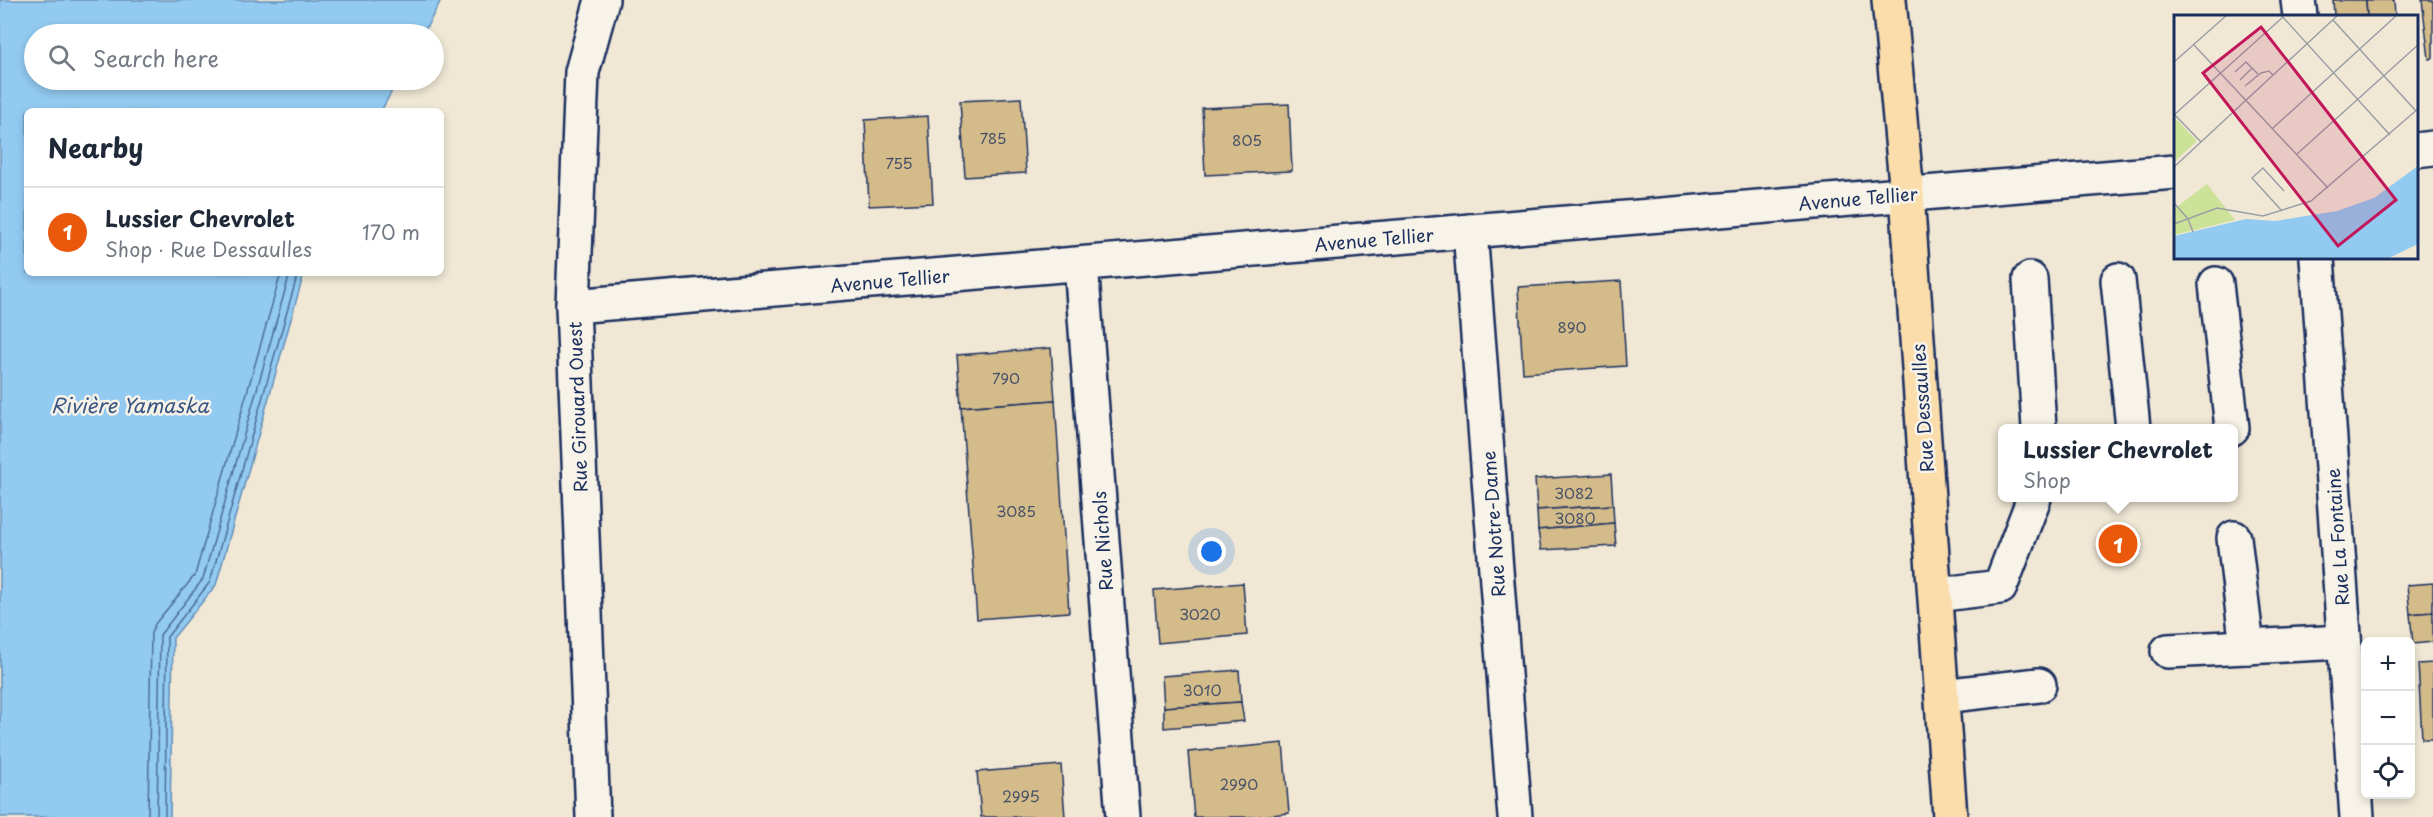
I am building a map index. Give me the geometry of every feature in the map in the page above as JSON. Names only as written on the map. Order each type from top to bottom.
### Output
[{"type":"main road","name":"Rue Dessaulles","points":[[1889,0],[1907,194],[1950,817]]},
{"type":"street","name":"Rue Girouard Ouest","points":[[593,817],[573,306],[582,72],[602,0]]},
{"type":"street","points":[[2298,0],[2300,15]]},
{"type":"street","points":[[2418,150],[2433,148]]},
{"type":"street","name":"Avenue Tellier","points":[[573,306],[2174,172]]},
{"type":"street","name":"Rue Notre-Dame","points":[[1470,231],[1515,817]]},
{"type":"street","name":"Rue La Fontaine","points":[[2317,260],[2357,817]]},
{"type":"street","name":"Rue Nichols","points":[[1082,264],[1123,817]]},
{"type":"street","points":[[2030,279],[2039,424]]},
{"type":"street","points":[[2118,280],[2132,424]]},
{"type":"street","points":[[2216,284],[2231,424]]},
{"type":"street","points":[[1935,595],[2000,587],[2032,502]]},
{"type":"street","points":[[2234,538],[2247,647]]},
{"type":"street","points":[[2168,651],[2344,642]]},
{"type":"street","points":[[1942,696],[2039,685]]},
{"type":"water","name":"Rivière Yamaska","points":[[0,0],[441,0],[428,24],[24,24],[24,90],[393,90],[383,108],[24,108],[24,276],[303,276],[216,585],[173,638],[170,817],[0,817]]},
{"type":"building","points":[[2333,0],[2366,0],[2367,15],[2334,15]]},
{"type":"building","points":[[2366,0],[2394,0],[2395,15],[2367,15]]},
{"type":"building","points":[[2422,0],[2433,0],[2433,58],[2429,59]]},
{"type":"building","points":[[1021,98],[1026,173],[965,177],[960,101]]},
{"type":"building","points":[[1289,104],[1292,171],[1205,175],[1202,108]]},
{"type":"building","points":[[928,116],[933,203],[869,206],[865,120]]},
{"type":"building","points":[[1621,281],[1626,366],[1523,373],[1518,287]]},
{"type":"building","points":[[1051,348],[1055,400],[961,407],[957,355]]},
{"type":"building","points":[[1055,400],[1069,612],[977,619],[961,407]]},
{"type":"building","points":[[1611,474],[1613,505],[1537,510],[1535,479]]},
{"type":"building","points":[[1613,505],[1614,523],[1538,530],[1537,510]]},
{"type":"building","points":[[1614,523],[1616,546],[1541,550],[1538,530]]},
{"type":"building","points":[[1243,583],[1247,635],[1158,643],[1154,590]]},
{"type":"building","points":[[2433,583],[2433,612],[2410,614],[2407,585]]},
{"type":"building","points":[[2433,612],[2433,642],[2415,644],[2410,614]]},
{"type":"building","points":[[2433,663],[2433,739],[2422,739],[2418,664]]},
{"type":"building","points":[[1239,670],[1241,702],[1164,707],[1162,676]]},
{"type":"building","points":[[1241,702],[1244,721],[1164,728],[1164,707]]},
{"type":"building","points":[[1283,743],[1289,813],[1253,817],[1194,817],[1188,752]]},
{"type":"building","points":[[1061,765],[1065,817],[981,817],[977,772]]},
{"type":"place","name":"Lussier Chevrolet","points":[[2118,544]]}]
